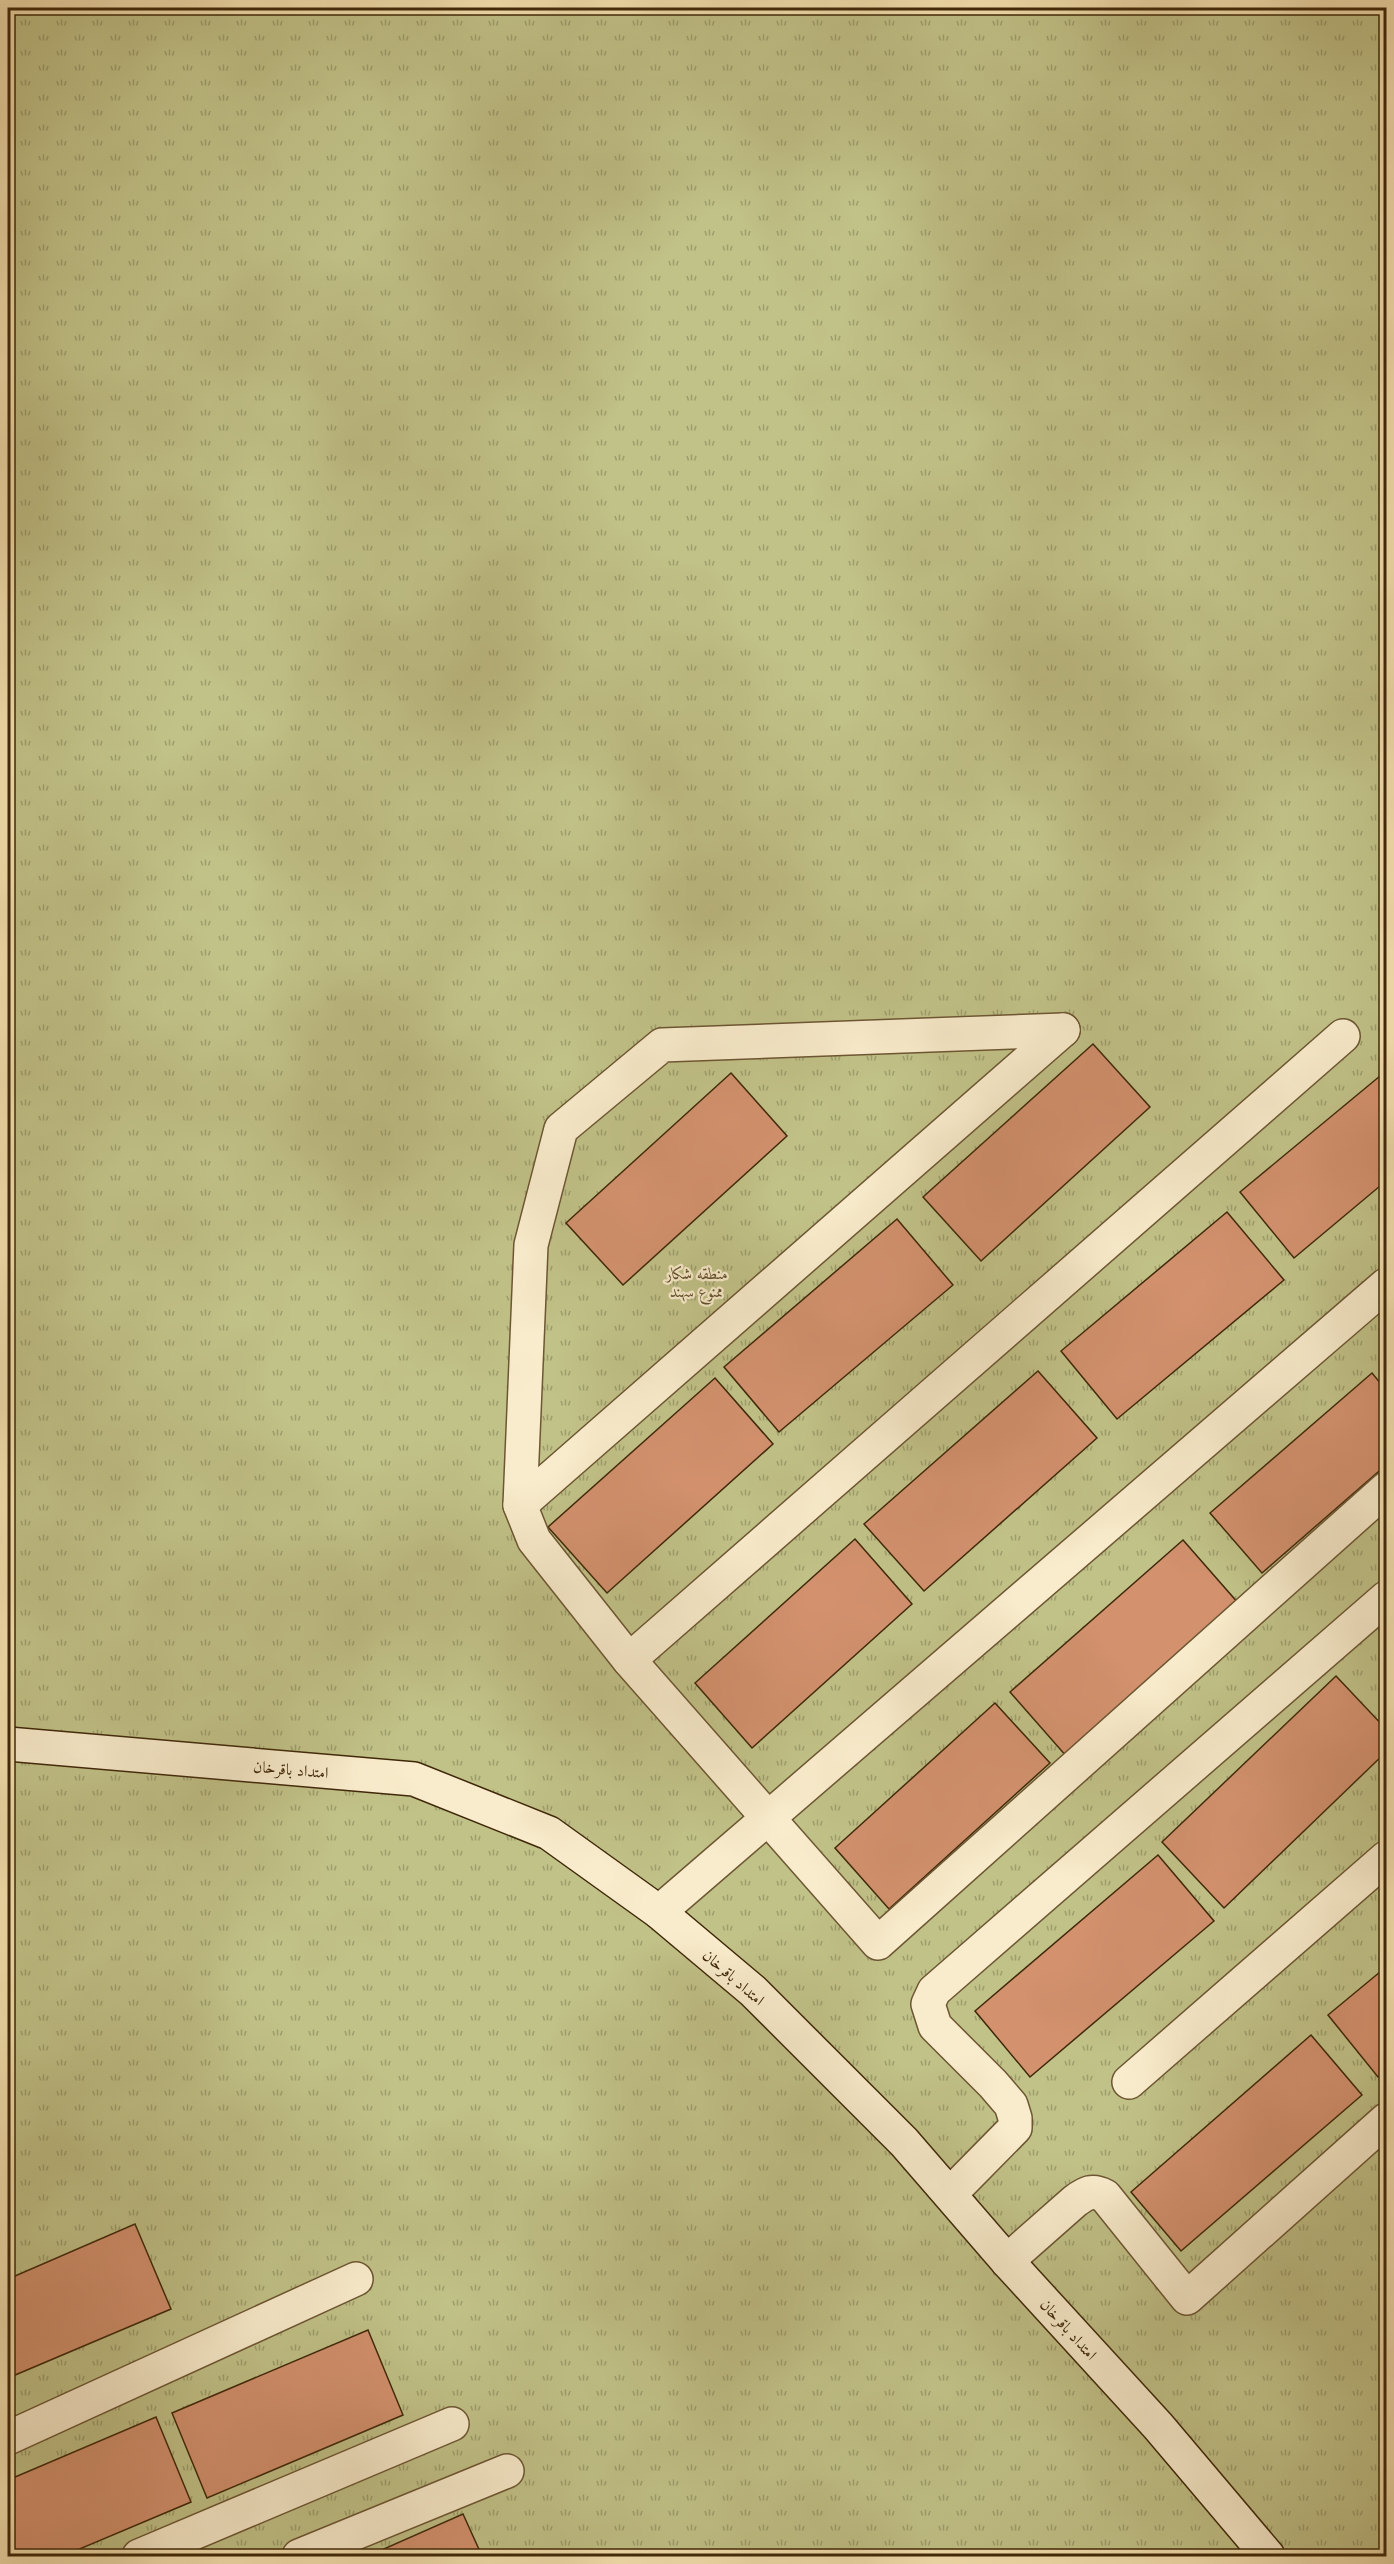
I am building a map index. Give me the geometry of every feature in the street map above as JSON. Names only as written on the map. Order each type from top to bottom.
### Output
[{"type":"street","points":[[520,1505],[1063,1030],[662,1046],[561,1129],[531,1245],[520,1505],[534,1540],[629,1660],[878,1943],[1386,1489]]},
{"type":"street","points":[[629,1660],[1343,1036]]},
{"type":"street","points":[[659,1912],[1386,1285]]},
{"type":"street","points":[[950,2194],[1015,2128],[1015,2118],[1011,2105],[993,2084],[935,2026],[928,2004],[934,1991],[1384,1606]]},
{"type":"street","name":"امتداد باقرخان","points":[[8,1744],[414,1779],[549,1833],[659,1912],[753,1991],[903,2142],[1007,2261],[1158,2426],[1268,2556]]},
{"type":"street","points":[[1129,2082],[1386,1858]]},
{"type":"street","points":[[1007,2261],[1075,2201],[1086,2193],[1097,2192],[1105,2196],[1187,2298],[1386,2120]]},
{"type":"street","points":[[8,2438],[356,2279]]},
{"type":"street","points":[[139,2556],[452,2424]]},
{"type":"street","points":[[299,2556],[507,2471]]},
{"type":"green space","name":"منطقه شکار ممنوع سهند","points":[[8,8],[1386,8],[1386,2556],[8,2556]]},
{"type":"building","points":[[1093,1044],[1150,1107],[981,1261],[923,1197]]},
{"type":"building","points":[[1386,1071],[1386,1181],[1294,1258],[1240,1192]]},
{"type":"building","points":[[731,1073],[787,1136],[623,1285],[566,1223]]},
{"type":"building","points":[[1227,1212],[1284,1280],[1117,1419],[1061,1351]]},
{"type":"building","points":[[897,1219],[953,1285],[779,1432],[724,1367]]},
{"type":"building","points":[[1038,1371],[1097,1438],[924,1591],[864,1524]]},
{"type":"building","points":[[1372,1373],[1386,1390],[1386,1465],[1262,1573],[1210,1513]]},
{"type":"building","points":[[715,1378],[773,1444],[607,1593],[548,1527]]},
{"type":"building","points":[[855,1539],[912,1604],[752,1748],[695,1683]]},
{"type":"building","points":[[1183,1540],[1239,1604],[1067,1757],[1010,1692]]},
{"type":"building","points":[[1336,1676],[1386,1729],[1386,1752],[1224,1908],[1162,1842]]},
{"type":"building","points":[[995,1703],[1050,1763],[889,1909],[835,1848]]},
{"type":"building","points":[[1158,1855],[1214,1921],[1030,2077],[975,2011]]},
{"type":"building","points":[[1386,1967],[1386,2070],[1378,2077],[1328,2015]]},
{"type":"building","points":[[1311,2035],[1362,2095],[1181,2251],[1131,2192]]},
{"type":"building","points":[[135,2224],[171,2309],[8,2378],[8,2279]]},
{"type":"building","points":[[368,2330],[403,2415],[207,2498],[172,2413]]},
{"type":"building","points":[[156,2417],[191,2502],[63,2556],[8,2556],[8,2480]]},
{"type":"building","points":[[463,2514],[482,2556],[368,2556]]}]
